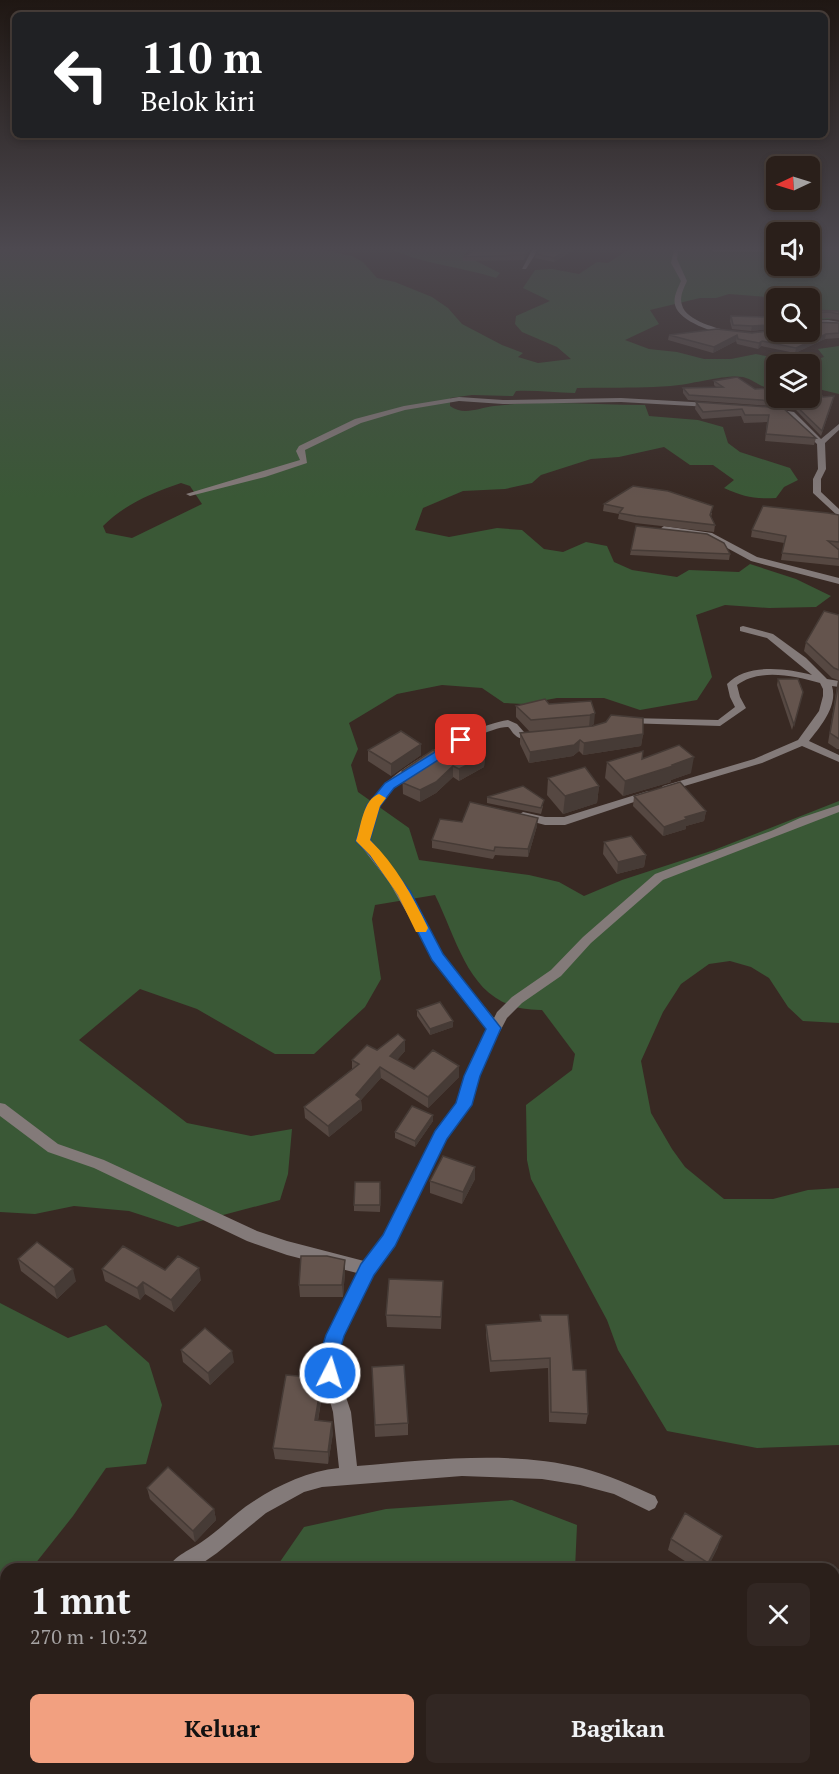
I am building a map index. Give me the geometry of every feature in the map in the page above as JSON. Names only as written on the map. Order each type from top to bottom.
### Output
[{"type":"street","points":[[732,333],[737,334]]},
{"type":"street","points":[[190,494],[298,464],[304,461],[300,451],[302,448],[340,428],[422,404],[442,404],[459,399],[503,402],[588,399],[716,405]]},
{"type":"street","points":[[766,410],[791,414],[821,443],[822,469],[817,479],[817,493],[839,514]]},
{"type":"street","points":[[821,443],[839,426]]},
{"type":"street","points":[[656,529],[710,534],[754,559],[839,581]]},
{"type":"street","points":[[513,814],[545,821],[565,821],[758,761],[802,742],[818,723],[826,705],[828,689],[825,683],[810,667],[769,635],[743,629]]},
{"type":"street","points":[[614,721],[720,723],[741,708],[732,684],[744,676],[795,674],[825,683],[839,684]]},
{"type":"street","points":[[494,1028],[438,957],[405,894],[375,852],[363,841],[374,805],[389,786],[461,740],[490,725],[507,723],[515,726],[520,735],[548,736]]},
{"type":"street","points":[[802,742],[839,759]]},
{"type":"street","points":[[349,1474],[342,1412],[330,1373],[328,1357],[335,1335],[367,1269],[389,1240],[441,1135],[464,1105],[472,1076],[502,1015],[517,1000],[556,973],[587,940],[659,877],[839,808]]},
{"type":"street","points":[[0,1108],[53,1148],[99,1164],[252,1236],[287,1248],[367,1269]]},
{"type":"street","points":[[186,1563],[211,1547],[260,1507],[300,1485],[322,1478],[349,1474],[463,1467],[526,1470],[595,1480],[631,1492],[649,1502]]},
{"type":"green space","points":[[0,333],[479,333],[523,353],[518,357],[538,363],[571,359],[557,347],[524,333],[640,333],[625,340],[649,349],[677,352],[704,359],[731,359],[756,354],[766,356],[766,388],[748,378],[737,376],[666,386],[577,388],[575,393],[516,391],[513,396],[472,395],[450,398],[450,406],[466,411],[531,403],[645,405],[649,416],[698,420],[723,427],[728,443],[740,452],[790,468],[798,480],[784,487],[776,498],[737,494],[724,488],[734,480],[713,465],[690,465],[664,447],[619,457],[591,459],[541,475],[532,483],[505,489],[463,491],[423,508],[415,530],[449,537],[497,528],[522,530],[544,549],[563,552],[586,542],[607,546],[614,562],[632,570],[677,577],[689,570],[739,572],[750,564],[796,579],[831,596],[816,607],[769,608],[725,605],[696,615],[712,677],[697,700],[640,710],[604,698],[557,698],[524,704],[504,703],[482,688],[442,685],[397,694],[349,723],[358,749],[351,765],[358,792],[409,828],[419,860],[529,875],[559,882],[584,896],[622,880],[714,850],[839,801],[839,1023],[803,1021],[788,1007],[769,978],[751,967],[730,961],[709,964],[681,984],[663,1012],[641,1061],[651,1113],[672,1149],[685,1167],[724,1199],[773,1199],[808,1190],[839,1188],[839,1445],[757,1448],[667,1431],[618,1350],[607,1320],[531,1179],[527,1160],[526,1105],[572,1070],[575,1054],[542,1010],[518,1008],[499,1000],[484,988],[462,955],[435,895],[375,905],[372,919],[381,979],[365,1007],[314,1054],[275,1054],[197,1009],[140,989],[79,1040],[187,1123],[251,1136],[292,1129],[288,1174],[280,1200],[178,1227],[129,1211],[74,1206],[35,1214],[0,1212]],"holes":[[[181,483],[190,486],[202,504],[132,538],[106,533],[103,526],[130,505],[149,495]]]},
{"type":"green space","points":[[839,346],[839,394],[820,389],[820,358],[824,357],[818,349]]},
{"type":"green space","points":[[0,1303],[68,1338],[106,1325],[149,1363],[162,1405],[146,1464],[106,1468],[73,1516],[36,1563],[0,1563]]},
{"type":"green space","points":[[512,1500],[577,1525],[575,1563],[279,1563],[304,1527],[386,1509]]},
{"type":"building","points":[[687,333],[766,333],[766,342],[759,343],[738,339],[737,335],[714,347],[669,335]]},
{"type":"building","points":[[820,333],[839,333],[839,333],[820,337]]},
{"type":"building","points":[[767,342],[809,342],[796,348]]},
{"type":"building","points":[[737,377],[755,389],[766,388],[766,400],[689,395],[683,388],[723,387],[714,381]]},
{"type":"building","points":[[820,393],[823,397],[834,396],[822,431],[798,408],[820,408]]},
{"type":"building","points":[[696,402],[783,408],[816,438],[766,434],[769,415],[745,415],[742,409],[703,412]]},
{"type":"building","points":[[633,486],[668,491],[713,506],[710,515],[715,525],[619,513],[623,508],[604,504]]},
{"type":"building","points":[[763,506],[839,515],[839,542],[828,541],[839,550],[839,559],[782,553],[786,536],[752,530]]},
{"type":"building","points":[[636,526],[707,534],[724,543],[730,554],[631,550]]},
{"type":"building","points":[[824,611],[839,615],[839,670],[806,642]]},
{"type":"building","points":[[778,679],[798,679],[803,692],[794,725]]},
{"type":"building","points":[[839,680],[839,739],[830,733]]},
{"type":"building","points":[[545,699],[549,704],[591,701],[595,713],[531,720],[516,706]]},
{"type":"building","points":[[611,715],[643,718],[643,734],[584,743],[580,740],[574,745],[530,752],[520,733],[593,726],[606,722]]},
{"type":"building","points":[[401,731],[421,744],[391,764],[368,750]]},
{"type":"building","points":[[466,744],[485,756],[459,769],[453,766],[436,782],[420,790],[403,783],[410,776],[402,771],[433,750],[442,756]]},
{"type":"building","points":[[679,745],[694,757],[625,781],[607,762],[643,751],[642,759]]},
{"type":"building","points":[[585,767],[599,786],[565,796],[548,778]]},
{"type":"building","points":[[680,782],[706,811],[685,817],[687,819],[664,827],[634,796]]},
{"type":"building","points":[[523,786],[544,800],[541,808],[487,797]]},
{"type":"building","points":[[470,802],[538,818],[528,849],[495,847],[494,851],[432,840],[440,819],[462,822]]},
{"type":"building","points":[[631,836],[646,855],[618,862],[604,842]]},
{"type":"building","points":[[440,1002],[453,1021],[430,1029],[417,1010]]},
{"type":"building","points":[[398,1034],[405,1040],[390,1056],[414,1069],[433,1050],[459,1066],[428,1097],[380,1067],[356,1095],[361,1099],[328,1126],[304,1107],[359,1064],[352,1060],[367,1045],[377,1050]]},
{"type":"building","points":[[412,1106],[433,1115],[415,1141],[395,1132]]},
{"type":"building","points":[[443,1156],[475,1167],[463,1192],[430,1181]]},
{"type":"building","points":[[355,1182],[380,1182],[380,1205],[354,1205]]},
{"type":"building","points":[[37,1242],[73,1269],[54,1287],[18,1259]]},
{"type":"building","points":[[123,1246],[165,1270],[178,1256],[199,1268],[171,1300],[143,1282],[137,1288],[102,1269]]},
{"type":"building","points":[[301,1256],[327,1256],[345,1260],[342,1285],[299,1285]]},
{"type":"building","points":[[389,1279],[443,1281],[441,1317],[386,1315]]},
{"type":"building","points":[[540,1315],[568,1315],[573,1370],[586,1370],[588,1414],[551,1412],[550,1358],[491,1361],[486,1325],[541,1321]]},
{"type":"building","points":[[205,1328],[232,1351],[208,1373],[181,1350]]},
{"type":"building","points":[[404,1365],[408,1423],[375,1425],[372,1367]]},
{"type":"building","points":[[286,1375],[322,1378],[315,1420],[332,1422],[328,1452],[273,1448]]},
{"type":"building","points":[[168,1467],[214,1509],[193,1531],[147,1488]]},
{"type":"building","points":[[685,1513],[722,1536],[708,1563],[671,1539]]},
{"type":"slow traffic","points":[[379,798],[374,805],[363,841],[375,852],[405,894],[421,928]]},
{"type":"route","points":[[330,1373],[328,1357],[335,1335],[367,1269],[389,1240],[441,1135],[464,1105],[478,1060],[494,1028],[438,957],[405,894],[375,852],[363,841],[374,805],[389,786],[461,740]]}]
